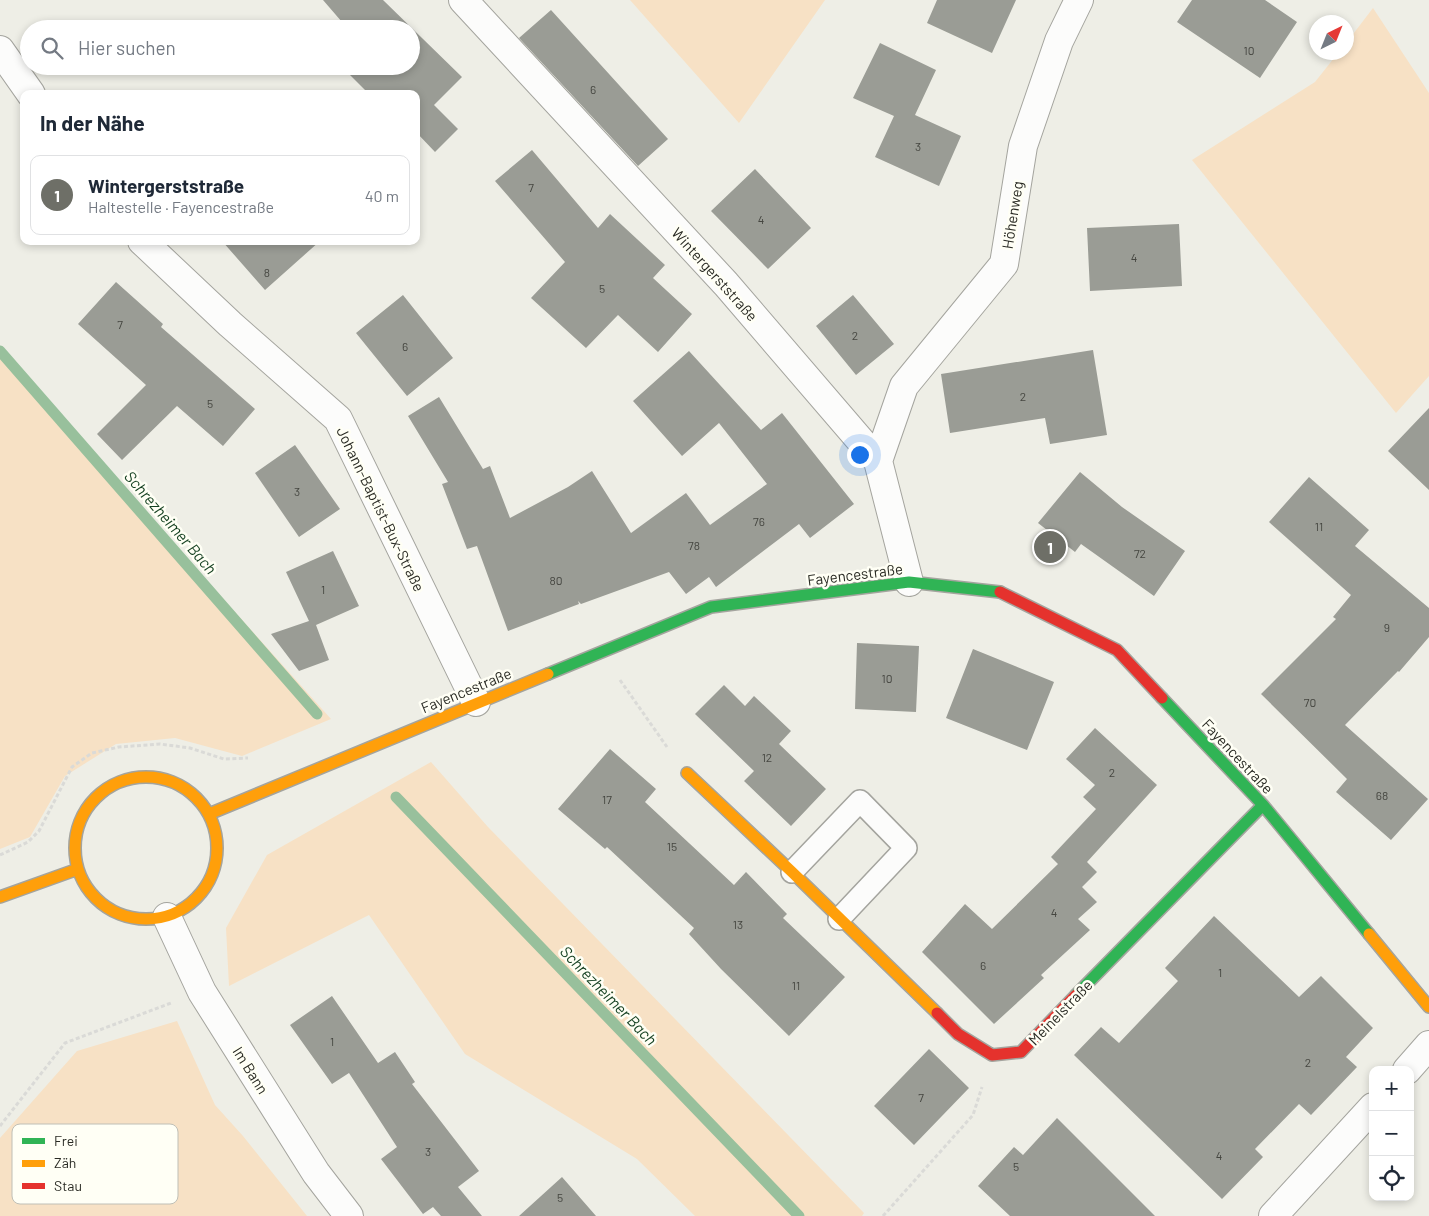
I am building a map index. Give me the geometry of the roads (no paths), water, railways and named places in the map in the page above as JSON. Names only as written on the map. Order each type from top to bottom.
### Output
[{"type":"street","name":"Wintergerststraße","points":[[463,0],[726,284],[878,461],[909,582]]},
{"type":"street","name":"Höhenweg","points":[[878,461],[904,386],[1004,264],[1023,146],[1059,41],[1078,0]]},
{"type":"street","points":[[0,50],[28,90]]},
{"type":"street","name":"Johann-Baptist-Bux-Straße","points":[[146,245],[230,324],[338,419],[476,702]]},
{"type":"street","name":"Fayencestraße","points":[[209,814],[476,702],[712,607],[909,582],[1001,592],[1117,650],[1264,805],[1429,1007]]},
{"type":"street","points":[[686,773],[840,919]]},
{"type":"street","points":[[153,777],[175,783],[195,795],[209,814],[216,834],[218,854],[213,875],[202,893],[186,908],[167,917],[145,920],[123,916],[103,906],[87,889],[78,869],[75,846],[79,823],[91,803],[108,788],[129,779],[153,777]]},
{"type":"street","name":"Meinelstraße","points":[[840,919],[958,1034],[992,1055],[1021,1052],[1264,805]]},
{"type":"street","points":[[0,897],[78,869]]},
{"type":"street","name":"Im Bann","points":[[167,917],[202,992],[316,1173],[349,1216]]},
{"type":"street","points":[[1411,1066],[1429,1045]]},
{"type":"street","points":[[1273,1216],[1369,1111]]},
{"type":"lane","points":[[792,872],[860,801],[906,848],[840,919]]},
{"type":"waterway","name":"Schrezheimer Bach","points":[[0,351],[317,714]]},
{"type":"waterway","name":"Schrezheimer Bach","points":[[396,797],[799,1216]]},
{"type":"place","name":"Wintergerststraße","points":[[1050,547]]}]
